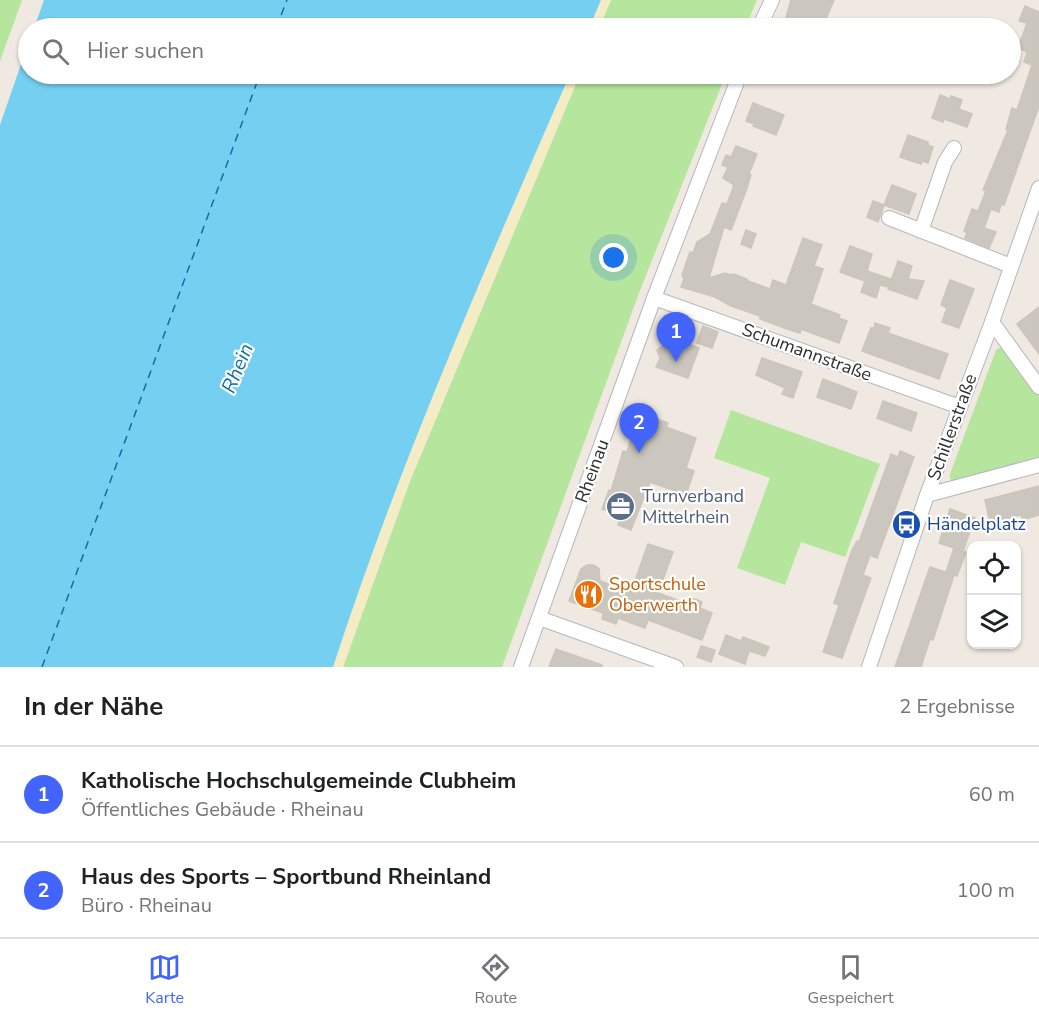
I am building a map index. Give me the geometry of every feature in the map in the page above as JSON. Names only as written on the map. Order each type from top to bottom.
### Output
[{"type":"street","points":[[764,18],[772,0]]},
{"type":"street","name":"Rheinau","points":[[521,667],[654,298],[736,84]]},
{"type":"street","points":[[921,231],[945,162],[954,148]]},
{"type":"street","name":"Schillerstraße","points":[[868,667],[927,495],[1039,188]]},
{"type":"street","points":[[889,218],[1011,266]]},
{"type":"street","name":"Schumannstraße","points":[[654,298],[960,407]]},
{"type":"street","points":[[992,322],[1039,387]]},
{"type":"street","points":[[927,495],[1039,465]]},
{"type":"street","points":[[539,618],[676,667]]},
{"type":"green space","points":[[0,0],[22,0],[0,61]]},
{"type":"green space","points":[[611,0],[757,0],[749,18],[603,18]]},
{"type":"green space","points":[[576,84],[722,84],[639,293],[502,667],[343,667],[410,481]]},
{"type":"green space","points":[[1001,347],[1039,396],[1039,460],[954,481],[950,479],[950,474],[996,350]]},
{"type":"green space","points":[[731,410],[880,464],[845,557],[801,542],[785,585],[737,568],[770,478],[714,458]]},
{"type":"sand","points":[[601,0],[611,0],[603,18],[593,18]]},
{"type":"sand","points":[[566,84],[576,84],[410,481],[343,667],[333,667],[386,516],[475,294]]},
{"type":"water","points":[[44,0],[601,0],[593,18],[38,18]]},
{"type":"water","name":"Rhein","points":[[18,73],[18,84],[566,84],[444,368],[386,516],[333,667],[0,667],[0,125]]},
{"type":"building","points":[[791,0],[834,0],[826,18],[786,17]]},
{"type":"building","points":[[1025,6],[1039,12],[1039,106],[1004,205],[1001,204],[999,212],[991,209],[984,228],[996,232],[989,248],[965,238],[967,233],[964,231],[972,209],[978,211],[986,191],[983,190],[1008,130],[1006,129],[1012,108],[1017,110],[1032,65],[1024,62],[1027,52],[1021,49],[1021,40],[1027,23],[1021,22]]},
{"type":"building","points":[[940,95],[962,100],[959,109],[972,114],[967,127],[944,119],[943,122],[932,118]]},
{"type":"building","points":[[753,103],[784,115],[776,135],[746,121]]},
{"type":"building","points":[[908,135],[928,142],[928,145],[933,147],[928,163],[922,161],[921,164],[900,157]]},
{"type":"building","points":[[736,146],[757,154],[731,230],[724,227],[709,278],[725,273],[734,274],[770,289],[773,280],[786,285],[803,238],[822,245],[814,266],[823,269],[811,304],[840,315],[839,318],[847,321],[839,343],[801,329],[800,333],[790,330],[760,319],[760,316],[731,306],[715,297],[681,287],[684,279],[682,275],[690,252],[693,253],[697,242],[710,234],[722,203],[727,204],[734,185],[723,178],[728,167],[722,165],[726,155],[731,157]]},
{"type":"building","points":[[892,185],[916,194],[909,214],[884,205]]},
{"type":"building","points":[[873,201],[884,205],[878,222],[867,217]]},
{"type":"building","points":[[746,230],[756,234],[751,248],[741,244]]},
{"type":"building","points":[[850,246],[872,254],[867,271],[891,279],[889,287],[880,285],[876,298],[861,292],[865,281],[840,272]]},
{"type":"building","points":[[898,261],[912,266],[908,279],[924,281],[917,299],[888,289]]},
{"type":"building","points":[[950,280],[974,289],[959,328],[942,322],[947,308],[941,305]]},
{"type":"building","points":[[1039,307],[1039,354],[1017,324]]},
{"type":"building","points":[[875,323],[890,328],[888,333],[948,354],[939,379],[862,351]]},
{"type":"building","points":[[703,326],[718,332],[712,348],[697,343]]},
{"type":"building","points":[[667,336],[699,348],[688,378],[656,367],[660,358],[657,350],[664,345]]},
{"type":"building","points":[[762,358],[802,372],[793,398],[782,394],[785,388],[756,375]]},
{"type":"building","points":[[823,379],[857,392],[851,409],[817,397]]},
{"type":"building","points":[[883,401],[917,413],[911,431],[877,418]]},
{"type":"building","points":[[639,413],[668,423],[666,427],[696,438],[686,468],[694,471],[686,495],[650,482],[631,530],[618,525],[621,515],[602,509],[609,490],[611,491],[623,451],[627,452]]},
{"type":"building","points":[[900,451],[914,457],[877,558],[870,555],[863,575],[871,578],[842,658],[823,652],[839,605],[834,603],[852,550],[857,541],[859,542],[891,454],[898,457]]},
{"type":"building","points":[[1039,486],[1039,515],[1022,520],[1021,515],[990,523],[985,500]]},
{"type":"building","points":[[950,509],[975,518],[963,551],[939,543]]},
{"type":"building","points":[[648,544],[673,552],[658,593],[686,603],[689,597],[702,602],[700,608],[712,613],[702,640],[648,620],[645,628],[618,618],[616,624],[602,619],[603,613],[569,601],[581,569],[587,565],[594,565],[599,569],[600,581],[631,592]]},
{"type":"building","points":[[954,548],[966,552],[957,576],[954,575],[933,640],[930,639],[921,667],[895,667],[930,567],[948,573],[946,572]]},
{"type":"building","points":[[726,635],[741,641],[743,637],[769,647],[765,656],[749,651],[745,664],[719,654]]},
{"type":"building","points":[[701,646],[715,650],[711,662],[697,657]]},
{"type":"building","points":[[556,649],[602,665],[602,667],[549,667]]},
{"type":"ferry route","points":[[280,18],[287,0]]},
{"type":"ferry route","points":[[42,667],[256,84]]},
{"type":"place","name":"Katholische Hochschulgemeinde Clubheim","points":[[676,362]]},
{"type":"place","name":"Haus des Sports – Sportbund Rheinland","points":[[639,453]]},
{"type":"place","name":"Turnverband Mittelrhein","points":[[621,506]]},
{"type":"place","name":"Händelplatz","points":[[906,524]]},
{"type":"place","name":"Sportschule Oberwerth","points":[[588,594]]}]
